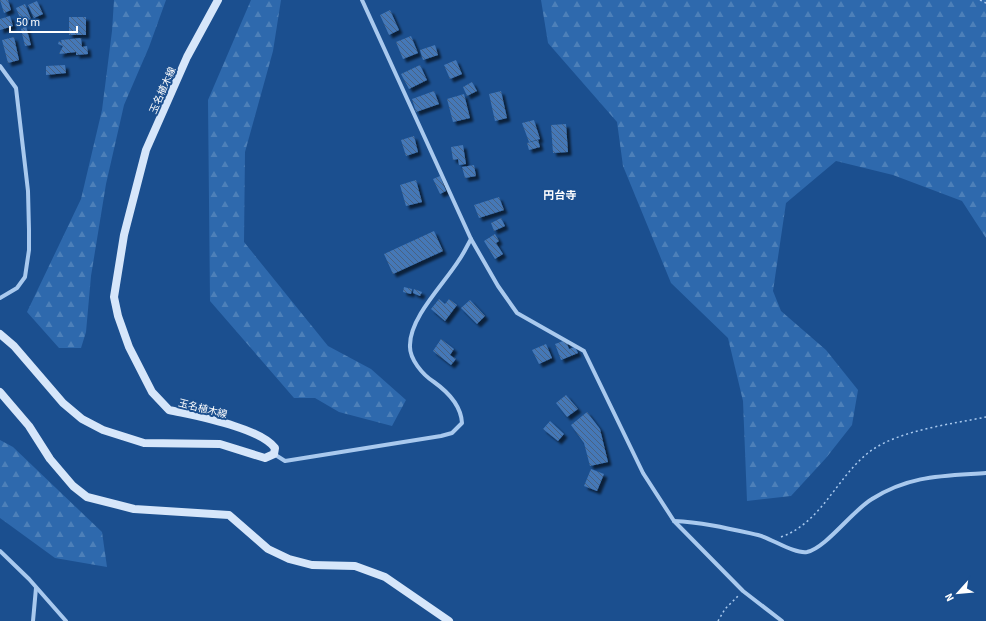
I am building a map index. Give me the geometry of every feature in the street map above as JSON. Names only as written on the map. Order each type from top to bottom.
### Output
[{"type":"main road","name":"玉名植木線","points":[[218,0],[188,57],[146,150],[124,235],[114,297],[118,316],[129,347],[152,392],[160,402],[169,410],[239,428],[269,441],[275,448],[274,454]]},
{"type":"main road","points":[[0,334],[14,346],[63,402],[82,419],[103,430],[144,443],[220,444],[265,458],[274,454]]},
{"type":"main road","points":[[0,392],[29,426],[50,458],[73,486],[87,497],[134,509],[229,514],[268,549],[289,560],[312,564],[355,566],[385,577],[449,621]]},
{"type":"street","points":[[362,0],[471,239],[498,286],[517,313],[584,351],[643,473],[674,521],[744,591],[782,621]]},
{"type":"street","points":[[0,66],[16,88],[28,191],[29,230],[29,250],[24,277],[17,288],[0,298]]},
{"type":"street","points":[[274,454],[285,461],[319,457],[353,449],[441,436],[452,432],[462,423],[462,414],[456,403],[438,384],[421,371],[412,355],[410,345],[413,329],[459,260],[471,239]]},
{"type":"street","points":[[674,521],[692,522],[759,536],[796,550],[806,552],[823,544],[850,516],[872,499],[903,483],[924,477],[986,473]]},
{"type":"street","points":[[0,551],[66,621]]},
{"type":"street","points":[[33,621],[36,588]]},
{"type":"path","points":[[980,0],[986,3]]},
{"type":"path","points":[[772,540],[794,532],[806,524],[821,508],[844,478],[873,450],[912,433],[986,417]]},
{"type":"path","points":[[718,621],[725,609],[744,591]]},
{"type":"green space","points":[[114,0],[166,0],[149,47],[124,105],[106,184],[91,276],[86,332],[81,348],[59,348],[27,312],[81,199],[102,110],[112,31]]},
{"type":"green space","points":[[251,0],[281,0],[273,51],[245,152],[244,242],[328,346],[371,369],[406,400],[392,426],[339,412],[315,398],[294,398],[210,301],[208,100]]},
{"type":"green space","points":[[541,0],[986,0],[986,238],[962,201],[893,175],[836,161],[786,203],[773,291],[781,311],[826,350],[858,390],[852,425],[826,458],[791,496],[747,501],[743,401],[728,338],[671,283],[623,166],[617,122],[548,43]]},
{"type":"green space","points":[[0,440],[13,447],[102,532],[107,567],[55,558],[0,518]]},
{"type":"building","points":[[0,0],[8,0],[11,10],[4,13]]},
{"type":"building","points":[[37,1],[43,14],[34,18],[28,5]]},
{"type":"building","points":[[25,4],[31,19],[22,23],[16,8]]},
{"type":"building","points":[[390,10],[399,30],[389,35],[380,15]]},
{"type":"building","points":[[10,16],[13,26],[0,30],[0,19]]},
{"type":"building","points":[[69,17],[86,17],[86,35],[69,35]]},
{"type":"building","points":[[26,26],[31,45],[25,46],[21,29]]},
{"type":"building","points":[[411,36],[418,53],[403,59],[396,42]]},
{"type":"building","points":[[14,37],[19,60],[8,63],[2,40]]},
{"type":"building","points":[[81,38],[82,47],[87,46],[88,54],[76,55],[76,52],[59,54],[63,46],[58,44],[59,41],[62,43],[61,40]]},
{"type":"building","points":[[435,45],[438,55],[423,60],[420,50]]},
{"type":"building","points":[[456,60],[462,74],[450,79],[444,65]]},
{"type":"building","points":[[65,65],[66,73],[46,75],[46,66]]},
{"type":"building","points":[[420,65],[427,80],[409,89],[401,74]]},
{"type":"building","points":[[472,82],[477,91],[467,96],[463,87]]},
{"type":"building","points":[[434,91],[439,104],[416,112],[412,99]]},
{"type":"building","points":[[501,91],[507,118],[495,121],[489,94]]},
{"type":"building","points":[[464,94],[470,118],[453,122],[447,99]]},
{"type":"building","points":[[534,120],[540,139],[529,142],[522,123]]},
{"type":"building","points":[[566,124],[568,152],[553,153],[551,125]]},
{"type":"building","points":[[414,136],[418,152],[406,156],[401,140]]},
{"type":"building","points":[[538,140],[540,147],[529,150],[527,143]]},
{"type":"building","points":[[463,145],[466,164],[459,165],[458,159],[453,160],[451,147]]},
{"type":"building","points":[[474,165],[476,176],[465,178],[462,167]]},
{"type":"building","points":[[440,176],[446,191],[440,194],[433,179]]},
{"type":"building","points":[[416,180],[422,202],[406,206],[400,185]]},
{"type":"building","points":[[499,197],[504,210],[479,218],[474,205]]},
{"type":"building","points":[[501,218],[505,226],[494,231],[491,223]]},
{"type":"building","points":[[434,231],[443,251],[393,274],[384,254]]},
{"type":"building","points":[[495,234],[499,241],[496,243],[503,254],[495,259],[484,241]]},
{"type":"building","points":[[404,287],[412,289],[411,294],[403,292]]},
{"type":"building","points":[[414,289],[422,292],[420,296],[413,293]]},
{"type":"building","points":[[439,299],[445,304],[449,299],[457,305],[445,321],[431,309]]},
{"type":"building","points":[[470,300],[485,316],[477,324],[461,308]]},
{"type":"building","points":[[441,339],[454,349],[450,355],[456,359],[451,365],[433,351]]},
{"type":"building","points":[[566,340],[569,349],[575,347],[578,353],[561,360],[555,344]]},
{"type":"building","points":[[546,344],[552,358],[539,364],[532,350]]},
{"type":"building","points":[[566,395],[578,409],[567,417],[556,403]]},
{"type":"building","points":[[587,412],[600,429],[608,462],[590,466],[584,443],[571,425]]},
{"type":"building","points":[[550,421],[564,434],[558,441],[543,429]]},
{"type":"building","points":[[591,469],[604,474],[597,491],[584,486]]},
{"type":"district","name":"円台寺","points":[[560,195]]}]
